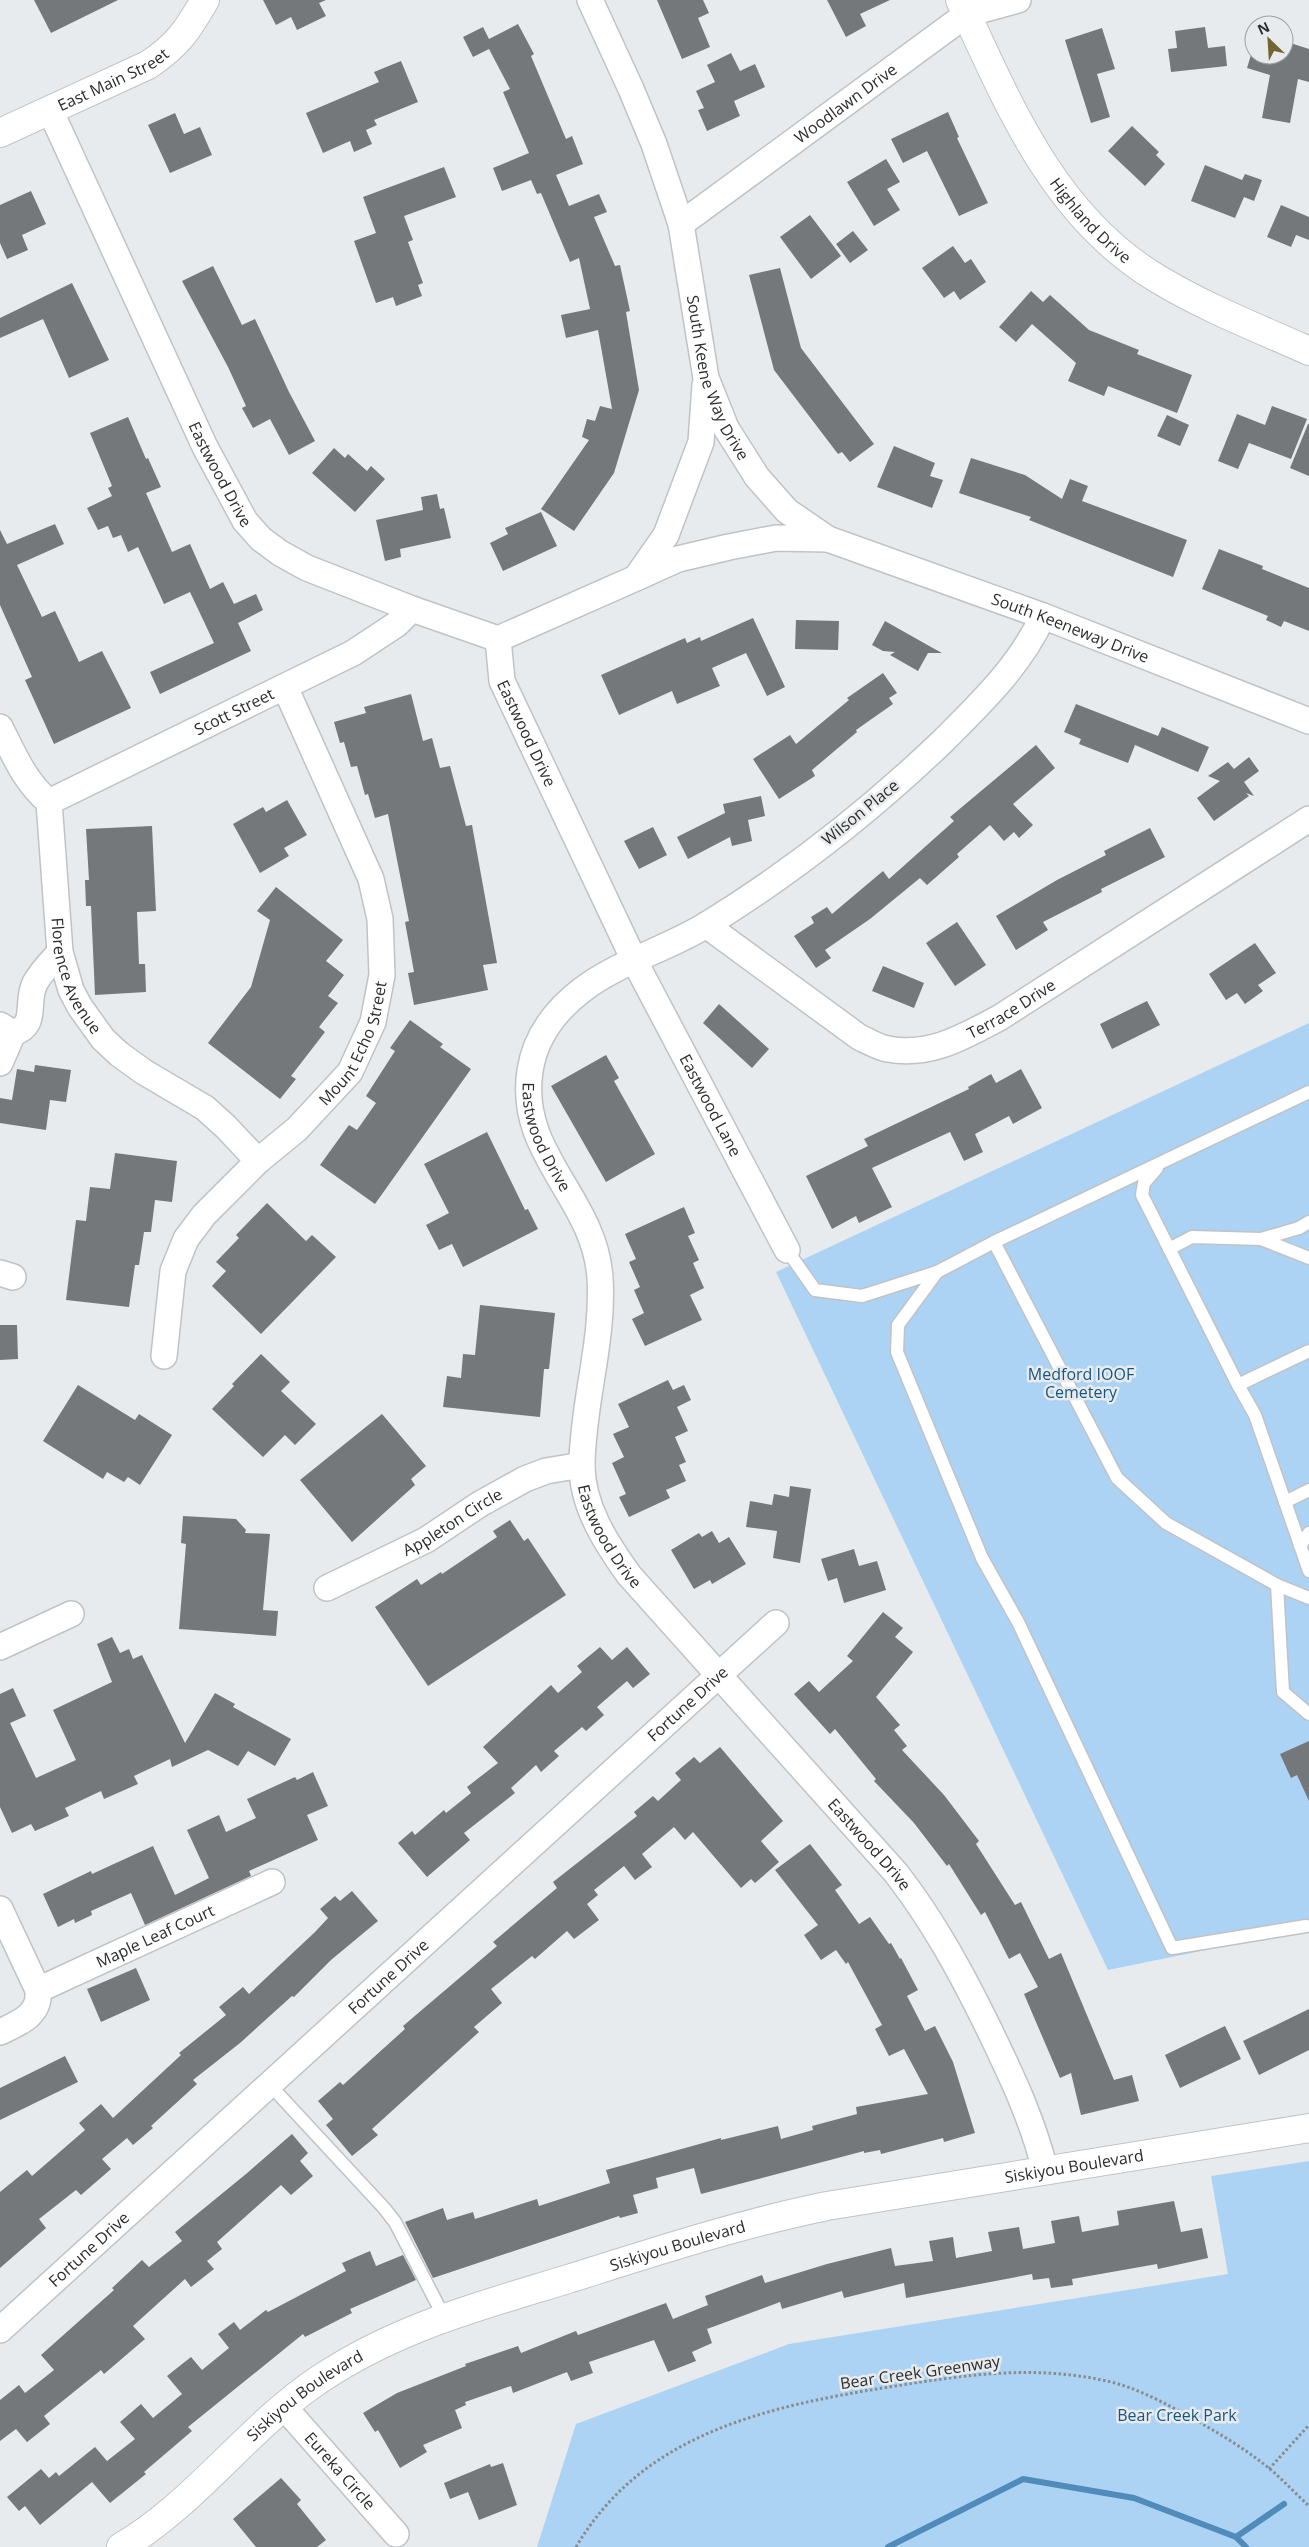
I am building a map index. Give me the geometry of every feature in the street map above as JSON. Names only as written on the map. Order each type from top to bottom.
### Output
[{"type":"street","name":"East Main Street","points":[[0,133],[148,65],[166,52],[184,35],[205,0]]},
{"type":"street","name":"South Keene Way Drive","points":[[590,0],[632,89],[654,144],[681,224],[706,378],[726,428],[757,477],[787,511],[828,539]]},
{"type":"street","name":"Woodlawn Drive","points":[[681,224],[963,7],[1018,0]]},
{"type":"street","name":"Highland Drive","points":[[963,7],[1007,101],[1038,159],[1063,194],[1089,225],[1118,251],[1165,284],[1212,308],[1309,351]]},
{"type":"street","name":"Eastwood Drive","points":[[50,110],[204,447],[245,521],[267,544],[300,564],[412,609],[498,639],[502,681],[634,960],[584,988],[562,1008],[546,1027],[536,1049],[530,1070],[530,1116],[539,1143],[586,1222],[595,1246],[600,1278],[599,1313],[582,1465],[593,1516],[615,1556],[718,1676],[896,1872],[925,1911],[956,1962],[1022,2097],[1036,2134],[1045,2170]]},
{"type":"street","points":[[636,578],[666,535],[701,442],[706,378]]},
{"type":"street","points":[[498,639],[678,559],[776,538],[828,539]]},
{"type":"street","name":"South Keeneway Drive","points":[[828,539],[1043,616],[1309,721]]},
{"type":"street","name":"Scott Street","points":[[49,802],[353,653],[397,624],[412,609]]},
{"type":"street","name":"Wilson Place","points":[[634,960],[706,925],[817,848],[862,813],[919,763],[1005,677],[1032,640],[1043,616]]},
{"type":"street","name":"Mount Echo Street","points":[[164,1356],[173,1271],[186,1240],[204,1216],[258,1161],[297,1130],[350,1072],[372,1022],[382,975],[380,919],[371,879],[284,687]]},
{"type":"street","points":[[0,727],[23,773],[35,790],[49,802]]},
{"type":"street","name":"Florence Avenue","points":[[49,802],[60,952],[71,990],[103,1039],[144,1072],[205,1108],[226,1126],[258,1161]]},
{"type":"street","name":"Terrace Drive","points":[[706,925],[860,1037],[887,1049],[932,1049],[952,1043],[998,1018],[1309,819]]},
{"type":"street","points":[[0,1063],[6,1029],[21,1031],[29,1022],[31,994],[36,982],[60,952]]},
{"type":"street","name":"Eastwood Lane","points":[[634,960],[787,1250]]},
{"type":"street","name":"Appleton Circle","points":[[327,1588],[426,1540],[480,1504],[525,1479],[546,1472],[582,1465]]},
{"type":"street","points":[[0,1647],[71,1614]]},
{"type":"street","name":"Fortune Drive","points":[[0,2330],[776,1623]]},
{"type":"street","name":"Maple Leaf Court","points":[[38,1990],[272,1882]]},
{"type":"street","points":[[0,1909],[38,1990],[39,1999],[28,2019],[0,2032]]},
{"type":"street","name":"Siskiyou Boulevard","points":[[121,2547],[137,2538],[178,2504],[284,2407],[318,2380],[362,2353],[404,2332],[444,2317],[671,2246],[778,2216],[1045,2170],[1309,2128]]},
{"type":"street","name":"Eureka Circle","points":[[284,2407],[396,2534]]},
{"type":"lane","points":[[787,1250],[815,1290],[862,1296],[937,1272],[994,1242],[1309,1092]]},
{"type":"lane","points":[[1162,1162],[1144,1183],[1142,1195],[1255,1415],[1309,1572]]},
{"type":"lane","points":[[1169,1249],[1192,1237],[1260,1239],[1299,1228],[1309,1222]]},
{"type":"lane","points":[[1260,1239],[1309,1258]]},
{"type":"lane","points":[[994,1242],[1117,1478],[1166,1523],[1277,1585],[1309,1598]]},
{"type":"lane","points":[[937,1272],[898,1324],[896,1352],[982,1558],[1018,1622],[1172,1948],[1306,1926]]},
{"type":"lane","points":[[1238,1385],[1309,1351]]},
{"type":"lane","points":[[1285,1502],[1309,1490]]},
{"type":"lane","points":[[1300,1546],[1309,1533]]},
{"type":"lane","points":[[1277,1585],[1283,1692],[1309,1714]]},
{"type":"lane","points":[[270,2085],[395,2222],[444,2317]]},
{"type":"path","name":"Bear Creek Greenway","points":[[576,2547],[609,2502],[630,2481],[667,2454],[691,2441],[784,2407],[825,2398],[974,2374],[1038,2371],[1112,2382],[1146,2393],[1203,2424],[1269,2468],[1309,2506]]},
{"type":"path","points":[[1269,2468],[1309,2425]]},
{"type":"green space","name":"Medford IOOF Cemetery","points":[[1309,1023],[1309,1929],[1108,1970],[776,1272]]},
{"type":"green space","name":"Bear Creek Park","points":[[1309,2161],[1309,2547],[537,2547],[576,2424],[789,2344],[1228,2274],[1211,2176]]},
{"type":"building","points":[[34,0],[118,0],[51,33]]},
{"type":"building","points":[[263,0],[326,0],[319,3],[326,16],[297,30],[291,17],[276,25]]},
{"type":"building","points":[[657,0],[703,0],[709,13],[698,18],[710,47],[682,59]]},
{"type":"building","points":[[827,0],[890,0],[860,14],[866,26],[846,37]]},
{"type":"building","points":[[518,24],[534,54],[531,56],[566,139],[572,136],[583,164],[556,175],[569,206],[599,194],[607,212],[594,217],[615,266],[620,265],[630,311],[626,312],[639,390],[614,473],[574,531],[541,509],[589,440],[582,437],[587,419],[595,421],[600,406],[612,409],[598,330],[566,338],[561,315],[590,309],[579,258],[570,262],[541,193],[537,194],[531,180],[502,191],[493,168],[529,153],[503,92],[510,89],[489,49],[473,57],[463,37],[483,27],[489,39]]},
{"type":"building","points":[[1205,27],[1208,48],[1225,46],[1227,66],[1171,72],[1168,49],[1177,48],[1175,31]]},
{"type":"building","points":[[1102,28],[1115,69],[1097,74],[1110,117],[1091,123],[1065,40]]},
{"type":"building","points":[[1294,44],[1309,49],[1309,82],[1298,79],[1290,123],[1262,118],[1270,75],[1247,68],[1248,65],[1294,65]]},
{"type":"building","points":[[731,53],[740,71],[755,64],[765,87],[734,101],[740,116],[707,131],[698,110],[704,108],[696,91],[715,82],[707,65]]},
{"type":"building","points":[[401,61],[418,102],[374,120],[377,125],[366,130],[372,144],[354,152],[350,141],[323,153],[306,113],[379,82],[374,72]]},
{"type":"building","points":[[948,112],[959,137],[957,138],[988,203],[959,216],[927,151],[903,163],[891,139]]},
{"type":"building","points":[[175,113],[184,134],[200,127],[212,155],[170,173],[148,125]]},
{"type":"building","points":[[1132,126],[1159,152],[1156,155],[1165,164],[1145,186],[1108,151]]},
{"type":"building","points":[[886,159],[900,182],[887,189],[900,210],[874,226],[847,182]]},
{"type":"building","points":[[1205,165],[1242,180],[1245,174],[1262,180],[1254,201],[1244,197],[1235,218],[1191,201]]},
{"type":"building","points":[[444,167],[456,197],[404,216],[413,240],[408,242],[423,283],[418,285],[422,296],[396,306],[393,297],[376,303],[354,241],[376,233],[363,197]]},
{"type":"building","points":[[31,191],[46,224],[22,235],[28,250],[7,259],[0,243],[0,205]]},
{"type":"building","points":[[1281,205],[1309,217],[1309,240],[1296,235],[1291,247],[1267,237]]},
{"type":"building","points":[[810,215],[841,256],[811,279],[780,237]]},
{"type":"building","points":[[853,231],[868,250],[850,263],[836,244]]},
{"type":"building","points":[[953,246],[965,263],[971,259],[986,282],[960,300],[954,291],[944,298],[922,268]]},
{"type":"building","points":[[213,266],[242,325],[255,319],[289,392],[315,441],[289,455],[270,419],[253,428],[242,408],[246,406],[228,367],[182,281]]},
{"type":"building","points":[[780,268],[801,348],[874,444],[850,462],[842,452],[838,454],[774,370],[749,275]]},
{"type":"building","points":[[72,283],[109,360],[69,378],[43,319],[0,338],[0,318]]},
{"type":"building","points":[[1031,291],[1043,302],[1050,295],[1089,330],[1139,350],[1137,354],[1192,375],[1177,413],[1108,386],[1104,396],[1068,381],[1076,363],[1032,324],[1016,342],[999,327]]},
{"type":"building","points":[[1272,406],[1307,419],[1291,459],[1249,443],[1238,469],[1218,461],[1237,414],[1265,425]]},
{"type":"building","points":[[1167,415],[1189,425],[1180,446],[1157,436]]},
{"type":"building","points":[[128,417],[146,459],[148,458],[161,487],[146,493],[172,552],[190,544],[210,589],[223,582],[234,604],[256,594],[263,610],[238,623],[251,651],[160,694],[150,672],[214,643],[190,592],[164,604],[138,547],[128,552],[121,535],[113,538],[108,526],[98,530],[87,508],[112,496],[108,488],[112,486],[90,433]]},
{"type":"building","points":[[1309,424],[1309,476],[1290,468]]},
{"type":"building","points":[[894,446],[935,463],[930,476],[943,480],[932,508],[877,487]]},
{"type":"building","points":[[334,448],[345,458],[348,454],[367,471],[371,466],[385,479],[355,512],[312,473]]},
{"type":"building","points":[[971,458],[1025,475],[1062,499],[1070,479],[1088,486],[1082,501],[1187,540],[1173,577],[1029,520],[1031,517],[959,493]]},
{"type":"building","points":[[437,494],[440,509],[444,508],[451,538],[400,549],[401,557],[385,561],[376,520],[423,510],[421,497]]},
{"type":"building","points":[[541,512],[557,546],[503,571],[490,543],[508,534],[505,528]]},
{"type":"building","points":[[55,524],[64,544],[17,565],[42,617],[55,611],[79,662],[102,651],[131,708],[54,744],[25,680],[32,677],[0,605],[0,530],[7,544]]},
{"type":"building","points":[[1219,549],[1263,566],[1262,569],[1309,588],[1309,631],[1284,621],[1281,627],[1266,620],[1268,616],[1202,589]]},
{"type":"building","points":[[753,618],[785,687],[767,696],[746,653],[712,668],[720,686],[677,704],[672,691],[619,715],[601,675],[685,638],[687,643],[700,637],[701,641]]},
{"type":"building","points":[[796,620],[839,621],[838,650],[795,649]]},
{"type":"building","points":[[885,621],[942,653],[928,653],[918,671],[890,655],[895,652],[883,651],[872,645]]},
{"type":"building","points":[[883,673],[897,693],[889,698],[893,704],[856,730],[857,732],[812,770],[815,776],[779,799],[753,759],[790,735],[796,744],[849,700],[847,698]]},
{"type":"building","points":[[411,694],[423,741],[432,738],[440,768],[450,766],[466,826],[472,825],[497,963],[483,965],[488,990],[414,1005],[408,973],[414,972],[405,922],[409,921],[388,814],[375,818],[368,794],[365,795],[357,766],[351,767],[344,742],[340,743],[334,722],[366,713],[364,707]]},
{"type":"building","points":[[1076,704],[1158,736],[1162,727],[1209,747],[1198,772],[1135,745],[1128,763],[1079,744],[1081,739],[1064,732]]},
{"type":"building","points":[[1036,745],[1055,768],[1013,804],[1033,825],[1019,838],[1014,832],[1004,841],[990,825],[957,854],[959,857],[927,885],[920,878],[870,919],[825,950],[831,958],[816,968],[794,936],[814,923],[811,917],[827,907],[832,914],[883,871],[889,879],[954,821],[950,817]]},
{"type":"building","points":[[1249,757],[1259,771],[1244,782],[1254,796],[1246,793],[1249,796],[1214,821],[1197,798],[1220,781],[1208,776],[1228,762],[1234,769]]},
{"type":"building","points":[[761,796],[765,816],[748,820],[752,841],[732,846],[730,837],[688,859],[677,837],[725,813],[723,804]]},
{"type":"building","points":[[287,800],[307,835],[284,848],[289,856],[260,873],[233,824],[263,807],[266,812]]},
{"type":"building","points":[[152,826],[156,911],[137,912],[139,964],[145,964],[146,992],[95,995],[91,906],[86,906],[85,880],[89,880],[86,829]]},
{"type":"building","points":[[653,827],[667,855],[639,869],[624,841]]},
{"type":"building","points":[[1150,828],[1165,857],[1101,889],[1102,892],[1043,922],[1048,930],[1016,950],[996,916],[1057,880],[1106,855],[1104,851]]},
{"type":"building","points":[[276,887],[343,940],[326,961],[344,975],[328,996],[338,1003],[319,1027],[325,1032],[291,1076],[296,1079],[280,1099],[208,1043],[251,987],[270,920],[257,911]]},
{"type":"building","points":[[957,922],[986,965],[955,986],[926,943]]},
{"type":"building","points":[[1255,943],[1276,973],[1258,985],[1263,991],[1245,1004],[1237,993],[1226,1000],[1209,974]]},
{"type":"building","points":[[883,966],[924,983],[914,1008],[872,991]]},
{"type":"building","points":[[1147,1001],[1160,1025],[1112,1049],[1100,1024]]},
{"type":"building","points":[[719,1004],[769,1049],[752,1068],[703,1023]]},
{"type":"building","points":[[410,1020],[443,1044],[440,1047],[471,1069],[375,1204],[320,1165],[349,1125],[357,1130],[376,1103],[366,1096],[395,1051],[390,1048]]},
{"type":"building","points":[[606,1055],[619,1078],[614,1081],[655,1154],[606,1182],[551,1086]]},
{"type":"building","points":[[35,1065],[71,1070],[66,1102],[50,1100],[46,1130],[0,1123],[0,1098],[12,1100],[17,1069],[34,1072]]},
{"type":"building","points":[[1021,1069],[1042,1108],[1013,1124],[1009,1116],[975,1134],[983,1152],[964,1161],[950,1132],[872,1168],[892,1207],[859,1223],[856,1216],[832,1229],[806,1176],[868,1146],[864,1139],[969,1089],[968,1087],[991,1074],[996,1083]]},
{"type":"building","points":[[487,1132],[525,1210],[528,1209],[538,1229],[463,1267],[452,1244],[439,1250],[426,1225],[449,1213],[424,1164]]},
{"type":"building","points":[[115,1153],[177,1161],[172,1202],[155,1200],[151,1232],[144,1232],[139,1265],[135,1265],[129,1307],[66,1300],[76,1220],[86,1221],[90,1187],[110,1189]]},
{"type":"building","points":[[267,1203],[306,1241],[312,1235],[336,1257],[261,1334],[212,1286],[226,1271],[216,1262],[239,1238],[236,1235]]},
{"type":"building","points":[[684,1207],[695,1233],[688,1236],[699,1260],[693,1263],[704,1288],[690,1295],[702,1320],[645,1346],[632,1319],[644,1313],[634,1290],[640,1287],[629,1262],[636,1259],[625,1234]]},
{"type":"building","points":[[480,1305],[555,1313],[549,1369],[544,1369],[540,1417],[443,1407],[447,1376],[461,1378],[463,1354],[475,1355]]},
{"type":"building","points":[[0,1325],[17,1325],[18,1359],[0,1360]]},
{"type":"building","points":[[261,1354],[290,1382],[281,1391],[316,1424],[295,1445],[285,1435],[263,1457],[212,1409],[234,1386],[232,1384]]},
{"type":"building","points":[[668,1380],[673,1390],[684,1385],[691,1400],[677,1407],[688,1431],[675,1437],[686,1462],[679,1465],[686,1481],[666,1490],[670,1498],[629,1517],[619,1497],[626,1494],[612,1463],[624,1457],[613,1434],[629,1427],[618,1404]]},
{"type":"building","points":[[78,1385],[135,1420],[139,1414],[172,1435],[140,1485],[128,1477],[124,1482],[107,1472],[103,1479],[43,1441]]},
{"type":"building","points":[[382,1414],[426,1466],[411,1479],[415,1485],[352,1542],[300,1480]]},
{"type":"building","points":[[790,1486],[811,1489],[800,1563],[773,1558],[777,1531],[746,1527],[750,1501],[772,1505],[774,1494],[789,1497]]},
{"type":"building","points":[[183,1516],[236,1519],[246,1530],[245,1533],[270,1534],[263,1610],[278,1611],[276,1636],[179,1629],[186,1544],[181,1543]]},
{"type":"building","points":[[510,1520],[524,1541],[528,1538],[566,1595],[428,1686],[375,1607],[417,1579],[421,1585],[441,1572],[442,1574],[497,1537],[493,1531]]},
{"type":"building","points":[[712,1531],[719,1543],[729,1537],[746,1564],[712,1584],[710,1580],[694,1589],[671,1550],[699,1533],[702,1537]]},
{"type":"building","points":[[854,1549],[859,1566],[877,1561],[886,1590],[844,1603],[837,1578],[828,1581],[821,1559]]},
{"type":"building","points":[[883,1612],[903,1628],[895,1637],[913,1652],[876,1697],[900,1725],[894,1730],[907,1746],[902,1750],[944,1795],[979,1841],[976,1844],[1015,1905],[1021,1902],[1049,1959],[1061,1953],[1114,2080],[1132,2075],[1139,2101],[1081,2115],[1071,2073],[1060,2078],[1024,1994],[1038,1987],[1020,1953],[1009,1959],[985,1912],[981,1915],[949,1864],[947,1866],[914,1823],[874,1781],[876,1779],[835,1729],[830,1734],[794,1694],[809,1681],[819,1692],[853,1661],[847,1656]]},
{"type":"building","points":[[112,1637],[120,1653],[129,1649],[133,1659],[142,1655],[185,1743],[215,1693],[235,1704],[233,1707],[291,1739],[275,1766],[248,1751],[238,1766],[208,1750],[172,1767],[170,1759],[134,1776],[138,1784],[104,1799],[101,1791],[65,1808],[69,1816],[35,1831],[31,1824],[12,1833],[0,1807],[0,1694],[13,1688],[26,1716],[10,1723],[36,1778],[76,1760],[53,1710],[112,1682],[97,1644]]},
{"type":"building","points":[[600,1647],[612,1660],[627,1647],[650,1674],[633,1688],[627,1681],[597,1707],[604,1715],[586,1731],[582,1727],[554,1751],[559,1756],[541,1772],[536,1765],[511,1788],[515,1793],[464,1833],[470,1840],[427,1877],[398,1843],[412,1831],[415,1835],[444,1810],[446,1813],[471,1793],[467,1787],[498,1763],[483,1747],[551,1685],[558,1693],[582,1672],[577,1666]]},
{"type":"building","points":[[1309,1741],[1309,1801],[1297,1775],[1291,1778],[1280,1754]]},
{"type":"building","points":[[720,1747],[783,1821],[761,1841],[779,1862],[755,1883],[751,1879],[741,1888],[693,1832],[685,1840],[674,1827],[642,1854],[652,1867],[635,1880],[624,1866],[594,1890],[598,1895],[587,1904],[599,1920],[574,1939],[567,1931],[535,1959],[532,1956],[491,1989],[502,2003],[474,2027],[479,2032],[372,2129],[378,2135],[352,2156],[326,2125],[333,2119],[318,2101],[340,2082],[343,2085],[405,2029],[403,2026],[497,1946],[493,1942],[557,1888],[553,1882],[637,1816],[634,1812],[653,1796],[658,1801],[681,1780],[675,1773],[694,1757],[700,1763]]},
{"type":"building","points":[[313,1772],[328,1806],[307,1815],[318,1840],[249,1871],[251,1876],[145,1925],[131,1893],[91,1911],[92,1915],[75,1923],[74,1919],[58,1927],[43,1894],[91,1871],[92,1874],[153,1846],[175,1895],[209,1878],[187,1830],[219,1815],[226,1832],[256,1818],[247,1799],[295,1777],[297,1780]]},
{"type":"building","points":[[810,1844],[842,1885],[835,1890],[859,1924],[870,1917],[901,1958],[918,1990],[907,1996],[925,2031],[935,2026],[953,2062],[975,2133],[944,2142],[943,2138],[881,2154],[880,2150],[864,2153],[864,2151],[701,2194],[694,2168],[656,2178],[658,2188],[633,2195],[638,2213],[620,2218],[619,2216],[433,2278],[405,2222],[443,2208],[447,2220],[473,2212],[475,2219],[537,2199],[539,2206],[610,2183],[606,2170],[721,2138],[721,2140],[778,2126],[781,2139],[813,2130],[812,2126],[857,2114],[856,2107],[928,2094],[904,2049],[889,2056],[875,2029],[882,2025],[848,1962],[846,1964],[836,1950],[821,1960],[804,1935],[818,1925],[775,1870]]},
{"type":"building","points":[[352,1891],[378,1921],[331,1960],[294,1997],[292,1996],[240,2043],[193,2080],[197,2084],[151,2126],[153,2128],[133,2145],[127,2138],[102,2159],[111,2169],[81,2195],[76,2190],[39,2219],[46,2228],[0,2268],[0,2192],[27,2170],[32,2176],[85,2130],[79,2123],[101,2104],[113,2118],[181,2055],[179,2053],[226,2015],[219,2007],[243,1987],[249,1994],[315,1932],[328,1918],[320,1909],[335,1896],[340,1901]]},
{"type":"building","points":[[136,1968],[150,2000],[101,2022],[87,1989]]},
{"type":"building","points":[[1309,2009],[1309,2050],[1259,2075],[1243,2041]]},
{"type":"building","points":[[1225,2026],[1241,2059],[1180,2088],[1165,2055]]},
{"type":"building","points":[[65,2056],[78,2082],[0,2120],[0,2088]]},
{"type":"building","points":[[292,2134],[308,2153],[300,2161],[313,2176],[291,2195],[281,2185],[217,2242],[222,2249],[207,2261],[214,2269],[191,2287],[185,2279],[133,2326],[145,2339],[104,2374],[101,2370],[44,2416],[50,2424],[27,2442],[16,2429],[0,2441],[0,2400],[19,2385],[25,2393],[54,2370],[41,2355],[114,2290],[112,2288],[142,2260],[149,2267],[182,2241],[175,2232]]},
{"type":"building","points":[[1174,2201],[1181,2232],[1202,2228],[1208,2258],[1158,2269],[1157,2264],[1072,2279],[1073,2285],[1051,2288],[1049,2278],[1033,2280],[1032,2274],[906,2298],[904,2283],[844,2298],[842,2291],[782,2309],[780,2302],[707,2329],[712,2343],[692,2352],[696,2361],[668,2372],[654,2340],[589,2362],[593,2373],[571,2381],[567,2372],[513,2393],[511,2386],[465,2402],[466,2405],[455,2410],[462,2428],[423,2445],[427,2452],[400,2468],[378,2430],[375,2432],[363,2413],[397,2393],[466,2366],[465,2364],[518,2346],[521,2353],[576,2331],[578,2335],[666,2303],[673,2319],[708,2305],[705,2296],[762,2275],[765,2283],[827,2264],[891,2248],[895,2266],[933,2261],[929,2241],[953,2237],[956,2258],[992,2251],[988,2232],[1019,2227],[1023,2249],[1055,2243],[1051,2221],[1079,2216],[1082,2232],[1119,2225],[1117,2211]]},
{"type":"building","points":[[370,2251],[376,2266],[403,2255],[416,2280],[350,2309],[352,2313],[305,2337],[303,2334],[188,2427],[192,2431],[144,2472],[146,2474],[110,2503],[92,2482],[40,2525],[25,2506],[19,2511],[7,2497],[41,2469],[49,2478],[56,2472],[59,2476],[95,2447],[107,2461],[135,2439],[120,2422],[141,2404],[153,2418],[182,2394],[167,2376],[191,2357],[202,2370],[229,2348],[218,2334],[234,2322],[240,2330],[266,2310],[268,2312],[346,2271],[342,2263]]},
{"type":"building","points":[[503,2463],[517,2505],[479,2520],[468,2492],[450,2499],[444,2483],[490,2464],[491,2467]]},
{"type":"building","points":[[281,2478],[301,2500],[297,2504],[326,2540],[317,2547],[256,2547],[233,2519]]},
{"type":"waterway","points":[[888,2547],[1023,2479],[1134,2498],[1236,2537],[1284,2504]]},
{"type":"waterway","points":[[1236,2537],[1246,2547]]}]
